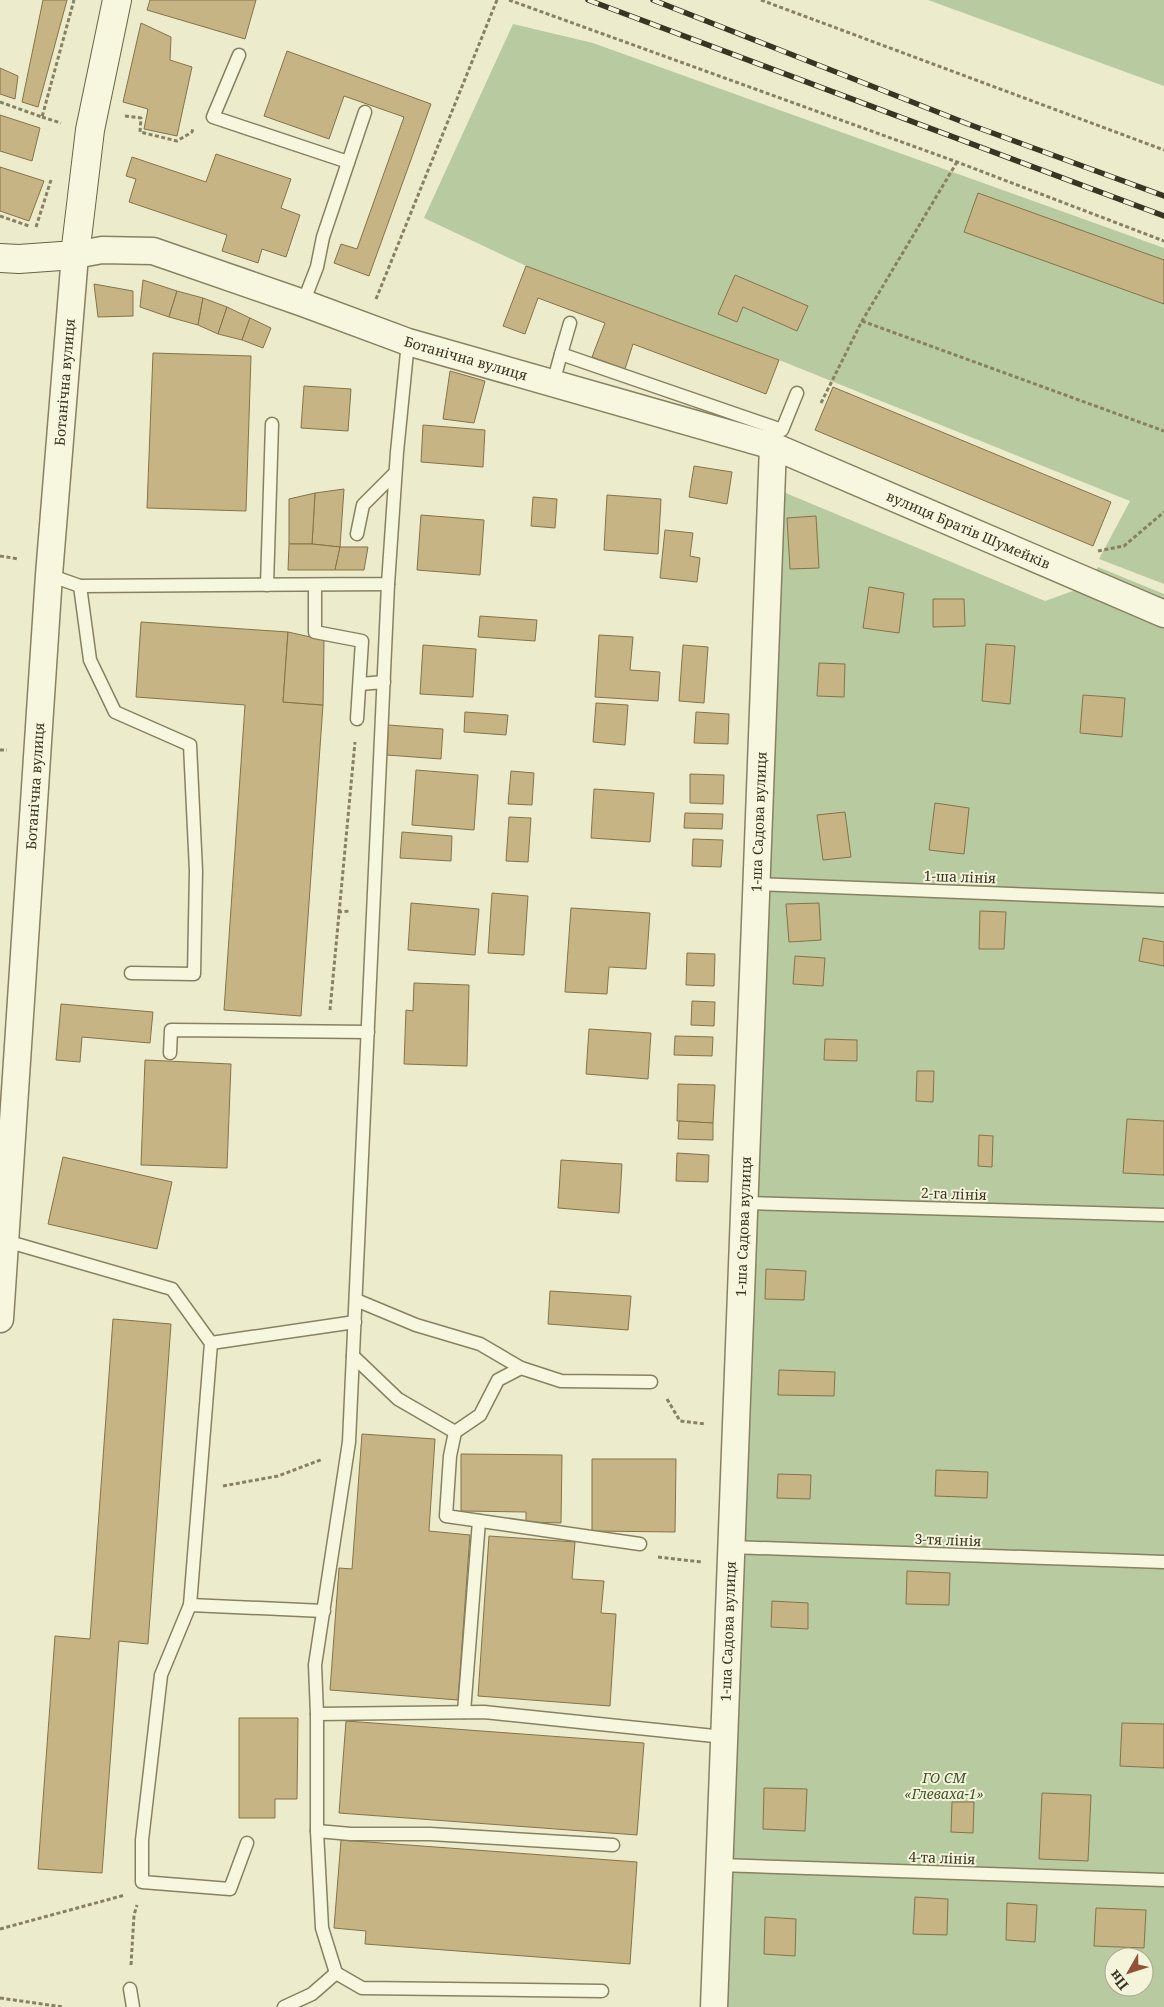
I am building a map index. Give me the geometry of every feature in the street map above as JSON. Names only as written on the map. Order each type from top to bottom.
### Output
[{"type":"street","points":[[75,255],[90,130],[117,0]]},
{"type":"street","name":"Ботанічна вулиця","points":[[0,258],[19,259],[75,255],[102,250],[153,251],[303,302],[408,342],[553,383],[676,406],[764,437]]},
{"type":"street","name":"Ботанічна вулиця","points":[[0,1319],[49,575],[75,255]]},
{"type":"street","name":"вулиця Братів Шумейків","points":[[764,437],[1164,614]]},
{"type":"street","name":"1-ша Садова вулиця","points":[[714,2007],[756,884],[764,437]]},
{"type":"lane","points":[[238,56],[213,117],[348,162]]},
{"type":"lane","points":[[303,302],[317,267],[323,237],[365,112]]},
{"type":"lane","points":[[553,383],[570,324]]},
{"type":"lane","points":[[408,342],[395,473],[388,584],[348,1447],[315,1665],[317,1831],[322,1928],[336,1973],[362,1988],[602,1990]]},
{"type":"lane","points":[[561,354],[676,406]]},
{"type":"lane","points":[[764,437],[782,430],[797,393]]},
{"type":"lane","points":[[267,585],[272,424]]},
{"type":"lane","points":[[357,534],[363,505],[395,473]]},
{"type":"lane","points":[[49,575],[80,586],[388,584]]},
{"type":"lane","points":[[315,585],[315,632],[362,641],[357,719]]},
{"type":"lane","points":[[80,586],[90,660],[115,712],[190,745],[196,871],[194,974],[131,973]]},
{"type":"lane","points":[[360,684],[384,682]]},
{"type":"lane","name":"1-ша лінія","points":[[756,884],[1164,900]]},
{"type":"lane","points":[[170,1052],[171,1030],[368,1032]]},
{"type":"lane","name":"2-га лінія","points":[[744,1203],[1164,1215]]},
{"type":"lane","points":[[6,1241],[172,1289],[211,1343],[190,1605],[161,1675],[142,1840],[141,1886],[230,1889],[246,1843]]},
{"type":"lane","points":[[356,1300],[416,1326],[480,1344],[522,1368],[561,1381],[651,1382]]},
{"type":"lane","points":[[211,1343],[355,1322]]},
{"type":"lane","points":[[353,1356],[398,1399],[455,1432]]},
{"type":"lane","points":[[522,1368],[498,1380],[480,1415],[455,1432],[450,1456],[446,1516],[640,1544]]},
{"type":"lane","points":[[464,1712],[479,1521]]},
{"type":"lane","name":"3-тя лінія","points":[[731,1554],[1164,1562]]},
{"type":"lane","points":[[190,1605],[324,1611]]},
{"type":"lane","points":[[317,1714],[484,1712],[724,1737]]},
{"type":"lane","points":[[317,1831],[351,1834],[430,1834],[613,1846]]},
{"type":"lane","name":"4-та лінія","points":[[719,1865],[1164,1880]]},
{"type":"lane","points":[[284,2007],[312,1994],[336,1973]]},
{"type":"lane","points":[[130,1989],[133,2007]]},
{"type":"path","points":[[0,102],[42,117],[74,0]]},
{"type":"path","points":[[359,324],[373,307],[497,0]]},
{"type":"path","points":[[509,0],[957,162],[1164,241]]},
{"type":"path","points":[[761,0],[1164,150]]},
{"type":"path","points":[[122,115],[141,118],[140,132],[177,140],[192,132],[194,124]]},
{"type":"path","points":[[820,405],[862,320],[957,162]]},
{"type":"path","points":[[862,320],[1164,432]]},
{"type":"path","points":[[1080,577],[1093,552],[1124,546],[1164,512]]},
{"type":"path","points":[[328,1032],[357,719]]},
{"type":"path","points":[[651,1382],[667,1399],[680,1421],[705,1424],[736,1424]]},
{"type":"path","points":[[199,1486],[226,1486],[278,1476],[321,1460],[348,1447]]},
{"type":"path","points":[[640,1544],[656,1556],[697,1562],[731,1554]]},
{"type":"path","points":[[0,1929],[141,1886]]},
{"type":"path","points":[[130,1989],[134,1915],[141,1886]]},
{"type":"path","points":[[0,1998],[63,2007]]},
{"type":"green space","points":[[928,0],[1164,0],[1164,86]]},
{"type":"green space","points":[[513,24],[593,43],[1164,248],[1164,584],[1099,559],[1130,501],[779,360],[526,266],[424,218]]},
{"type":"green space","name":"ГО СМ «Глеваха-1»","points":[[776,489],[1045,601],[1087,586],[1098,567],[1164,594],[1164,2007],[715,2007]]},
{"type":"building","points":[[43,0],[67,0],[38,107],[22,102]]},
{"type":"building","points":[[150,0],[256,0],[245,39],[147,10]]},
{"type":"building","points":[[141,23],[171,37],[170,60],[192,67],[177,136],[144,129],[148,109],[123,102]]},
{"type":"building","points":[[287,51],[431,104],[369,276],[334,263],[341,244],[357,249],[404,117],[344,96],[329,139],[264,116]]},
{"type":"building","points":[[0,68],[18,76],[15,99],[0,94]]},
{"type":"building","points":[[0,115],[40,128],[32,161],[0,151]]},
{"type":"building","points":[[216,154],[291,179],[281,208],[300,215],[286,257],[262,249],[258,263],[222,251],[227,235],[129,202],[136,179],[126,176],[132,157],[206,182]]},
{"type":"building","points":[[0,167],[44,181],[29,221],[0,211]]},
{"type":"building","points":[[978,193],[1164,260],[1164,304],[964,232]]},
{"type":"building","points":[[526,266],[779,360],[766,394],[633,344],[625,369],[592,357],[605,323],[538,298],[525,334],[503,326]]},
{"type":"building","points":[[735,275],[808,306],[797,331],[743,307],[737,322],[718,314]]},
{"type":"building","points":[[143,280],[177,291],[169,317],[140,307]]},
{"type":"building","points":[[94,284],[133,291],[133,316],[98,317]]},
{"type":"building","points":[[177,291],[203,298],[198,325],[169,317]]},
{"type":"building","points":[[203,298],[227,307],[218,334],[198,325]]},
{"type":"building","points":[[227,307],[250,318],[242,340],[218,334]]},
{"type":"building","points":[[250,318],[271,328],[263,348],[242,340]]},
{"type":"building","points":[[153,353],[251,356],[246,511],[147,508]]},
{"type":"building","points":[[450,371],[485,381],[474,423],[443,419]]},
{"type":"building","points":[[304,386],[351,389],[348,431],[301,428]]},
{"type":"building","points":[[833,387],[1111,502],[1093,546],[815,430]]},
{"type":"building","points":[[423,425],[485,430],[483,467],[421,462]]},
{"type":"building","points":[[694,466],[732,472],[727,504],[689,497]]},
{"type":"building","points":[[344,489],[340,547],[312,544],[315,493]]},
{"type":"building","points":[[315,493],[312,544],[289,544],[289,499]]},
{"type":"building","points":[[607,495],[661,499],[658,554],[604,550]]},
{"type":"building","points":[[533,497],[557,499],[555,528],[531,526]]},
{"type":"building","points":[[421,515],[484,520],[480,575],[417,570]]},
{"type":"building","points":[[816,516],[819,568],[790,569],[787,518]]},
{"type":"building","points":[[665,530],[693,533],[690,556],[700,558],[697,582],[660,578]]},
{"type":"building","points":[[289,544],[340,547],[335,570],[288,570]]},
{"type":"building","points":[[340,547],[368,547],[364,570],[335,570]]},
{"type":"building","points":[[869,587],[904,593],[899,633],[863,628]]},
{"type":"building","points":[[933,599],[964,599],[965,626],[933,627]]},
{"type":"building","points":[[480,616],[537,620],[535,641],[478,637]]},
{"type":"building","points":[[141,622],[288,632],[283,702],[323,705],[301,1016],[224,1010],[245,705],[136,697]]},
{"type":"building","points":[[288,632],[324,640],[323,705],[283,702]]},
{"type":"building","points":[[599,635],[633,637],[630,670],[660,672],[658,701],[595,697]]},
{"type":"building","points":[[986,644],[1015,646],[1010,704],[982,701]]},
{"type":"building","points":[[423,645],[476,649],[473,697],[420,694]]},
{"type":"building","points":[[683,645],[708,647],[704,703],[679,701]]},
{"type":"building","points":[[819,663],[845,664],[844,697],[817,696]]},
{"type":"building","points":[[1083,695],[1125,698],[1122,737],[1080,733]]},
{"type":"building","points":[[596,703],[628,705],[625,745],[593,742]]},
{"type":"building","points":[[465,712],[508,715],[506,735],[464,732]]},
{"type":"building","points":[[696,712],[729,714],[728,744],[694,743]]},
{"type":"building","points":[[388,725],[443,729],[441,759],[387,755]]},
{"type":"building","points":[[416,770],[478,775],[474,830],[412,825]]},
{"type":"building","points":[[511,771],[534,773],[532,805],[508,804]]},
{"type":"building","points":[[690,774],[724,775],[723,804],[690,803]]},
{"type":"building","points":[[594,789],[654,793],[650,842],[591,838]]},
{"type":"building","points":[[935,803],[969,808],[964,854],[929,850]]},
{"type":"building","points":[[845,812],[851,857],[823,860],[817,815]]},
{"type":"building","points":[[685,813],[723,814],[722,829],[684,828]]},
{"type":"building","points":[[509,817],[531,818],[528,862],[506,861]]},
{"type":"building","points":[[402,832],[452,836],[451,861],[400,858]]},
{"type":"building","points":[[693,839],[723,840],[721,867],[692,866]]},
{"type":"building","points":[[492,893],[528,896],[524,955],[488,953]]},
{"type":"building","points":[[411,903],[479,909],[475,955],[408,950]]},
{"type":"building","points":[[819,903],[821,940],[789,942],[786,904]]},
{"type":"building","points":[[571,908],[650,913],[646,969],[609,967],[607,994],[565,992]]},
{"type":"building","points":[[980,911],[1006,912],[1004,949],[979,949]]},
{"type":"building","points":[[1143,938],[1164,942],[1164,966],[1139,961]]},
{"type":"building","points":[[687,953],[715,954],[714,986],[686,985]]},
{"type":"building","points":[[795,956],[825,958],[823,986],[793,984]]},
{"type":"building","points":[[414,983],[469,985],[467,1066],[404,1064],[406,1010],[413,1011]]},
{"type":"building","points":[[692,1001],[715,1002],[714,1026],[691,1025]]},
{"type":"building","points":[[61,1004],[153,1012],[150,1043],[82,1037],[80,1062],[56,1060]]},
{"type":"building","points":[[589,1029],[651,1033],[648,1079],[586,1074]]},
{"type":"building","points":[[675,1036],[713,1037],[712,1056],[674,1055]]},
{"type":"building","points":[[825,1039],[857,1040],[857,1061],[824,1060]]},
{"type":"building","points":[[145,1060],[231,1064],[227,1168],[141,1165]]},
{"type":"building","points":[[917,1071],[934,1071],[933,1102],[916,1101]]},
{"type":"building","points":[[678,1084],[715,1085],[713,1123],[677,1121]]},
{"type":"building","points":[[1127,1119],[1164,1121],[1164,1175],[1123,1173]]},
{"type":"building","points":[[679,1121],[713,1123],[713,1140],[678,1139]]},
{"type":"building","points":[[979,1135],[993,1136],[992,1167],[978,1166]]},
{"type":"building","points":[[677,1153],[709,1155],[708,1182],[676,1181]]},
{"type":"building","points":[[63,1157],[172,1182],[157,1249],[48,1224]]},
{"type":"building","points":[[561,1160],[622,1164],[619,1213],[558,1208]]},
{"type":"building","points":[[766,1269],[806,1271],[804,1300],[765,1299]]},
{"type":"building","points":[[550,1291],[631,1296],[628,1330],[548,1324]]},
{"type":"building","points":[[113,1319],[171,1324],[148,1644],[119,1641],[102,1873],[38,1869],[55,1636],[90,1639]]},
{"type":"building","points":[[779,1370],[835,1372],[834,1396],[778,1395]]},
{"type":"building","points":[[362,1434],[435,1439],[429,1531],[470,1535],[458,1700],[330,1690],[339,1568],[352,1569]]},
{"type":"building","points":[[461,1454],[562,1455],[561,1523],[526,1522],[526,1512],[461,1511]]},
{"type":"building","points":[[592,1459],[676,1459],[675,1532],[592,1531]]},
{"type":"building","points":[[936,1470],[988,1472],[987,1498],[935,1496]]},
{"type":"building","points":[[778,1474],[811,1475],[810,1499],[777,1498]]},
{"type":"building","points":[[489,1536],[575,1542],[572,1579],[604,1581],[601,1613],[616,1614],[610,1706],[478,1696]]},
{"type":"building","points":[[907,1571],[950,1573],[949,1605],[906,1604]]},
{"type":"building","points":[[772,1601],[808,1603],[808,1629],[771,1627]]},
{"type":"building","points":[[239,1718],[298,1718],[297,1799],[275,1799],[275,1818],[239,1818]]},
{"type":"building","points":[[346,1721],[644,1743],[637,1835],[339,1813]]},
{"type":"building","points":[[1122,1723],[1164,1724],[1164,1768],[1120,1766]]},
{"type":"building","points":[[764,1788],[807,1789],[805,1831],[763,1829]]},
{"type":"building","points":[[1042,1793],[1091,1795],[1088,1861],[1039,1859]]},
{"type":"building","points":[[952,1802],[974,1802],[973,1833],[951,1832]]},
{"type":"building","points":[[341,1840],[637,1862],[630,1964],[365,1944],[366,1931],[334,1928]]},
{"type":"building","points":[[915,1897],[948,1899],[947,1935],[913,1934]]},
{"type":"building","points":[[1007,1903],[1037,1905],[1035,1942],[1006,1940]]},
{"type":"building","points":[[1096,1908],[1146,1910],[1144,1947],[1094,1946]]},
{"type":"building","points":[[765,1917],[796,1919],[795,1956],[764,1954]]},
{"type":"railway","points":[[588,0],[1164,216]]},
{"type":"railway","points":[[653,0],[968,124],[1164,196]]}]
